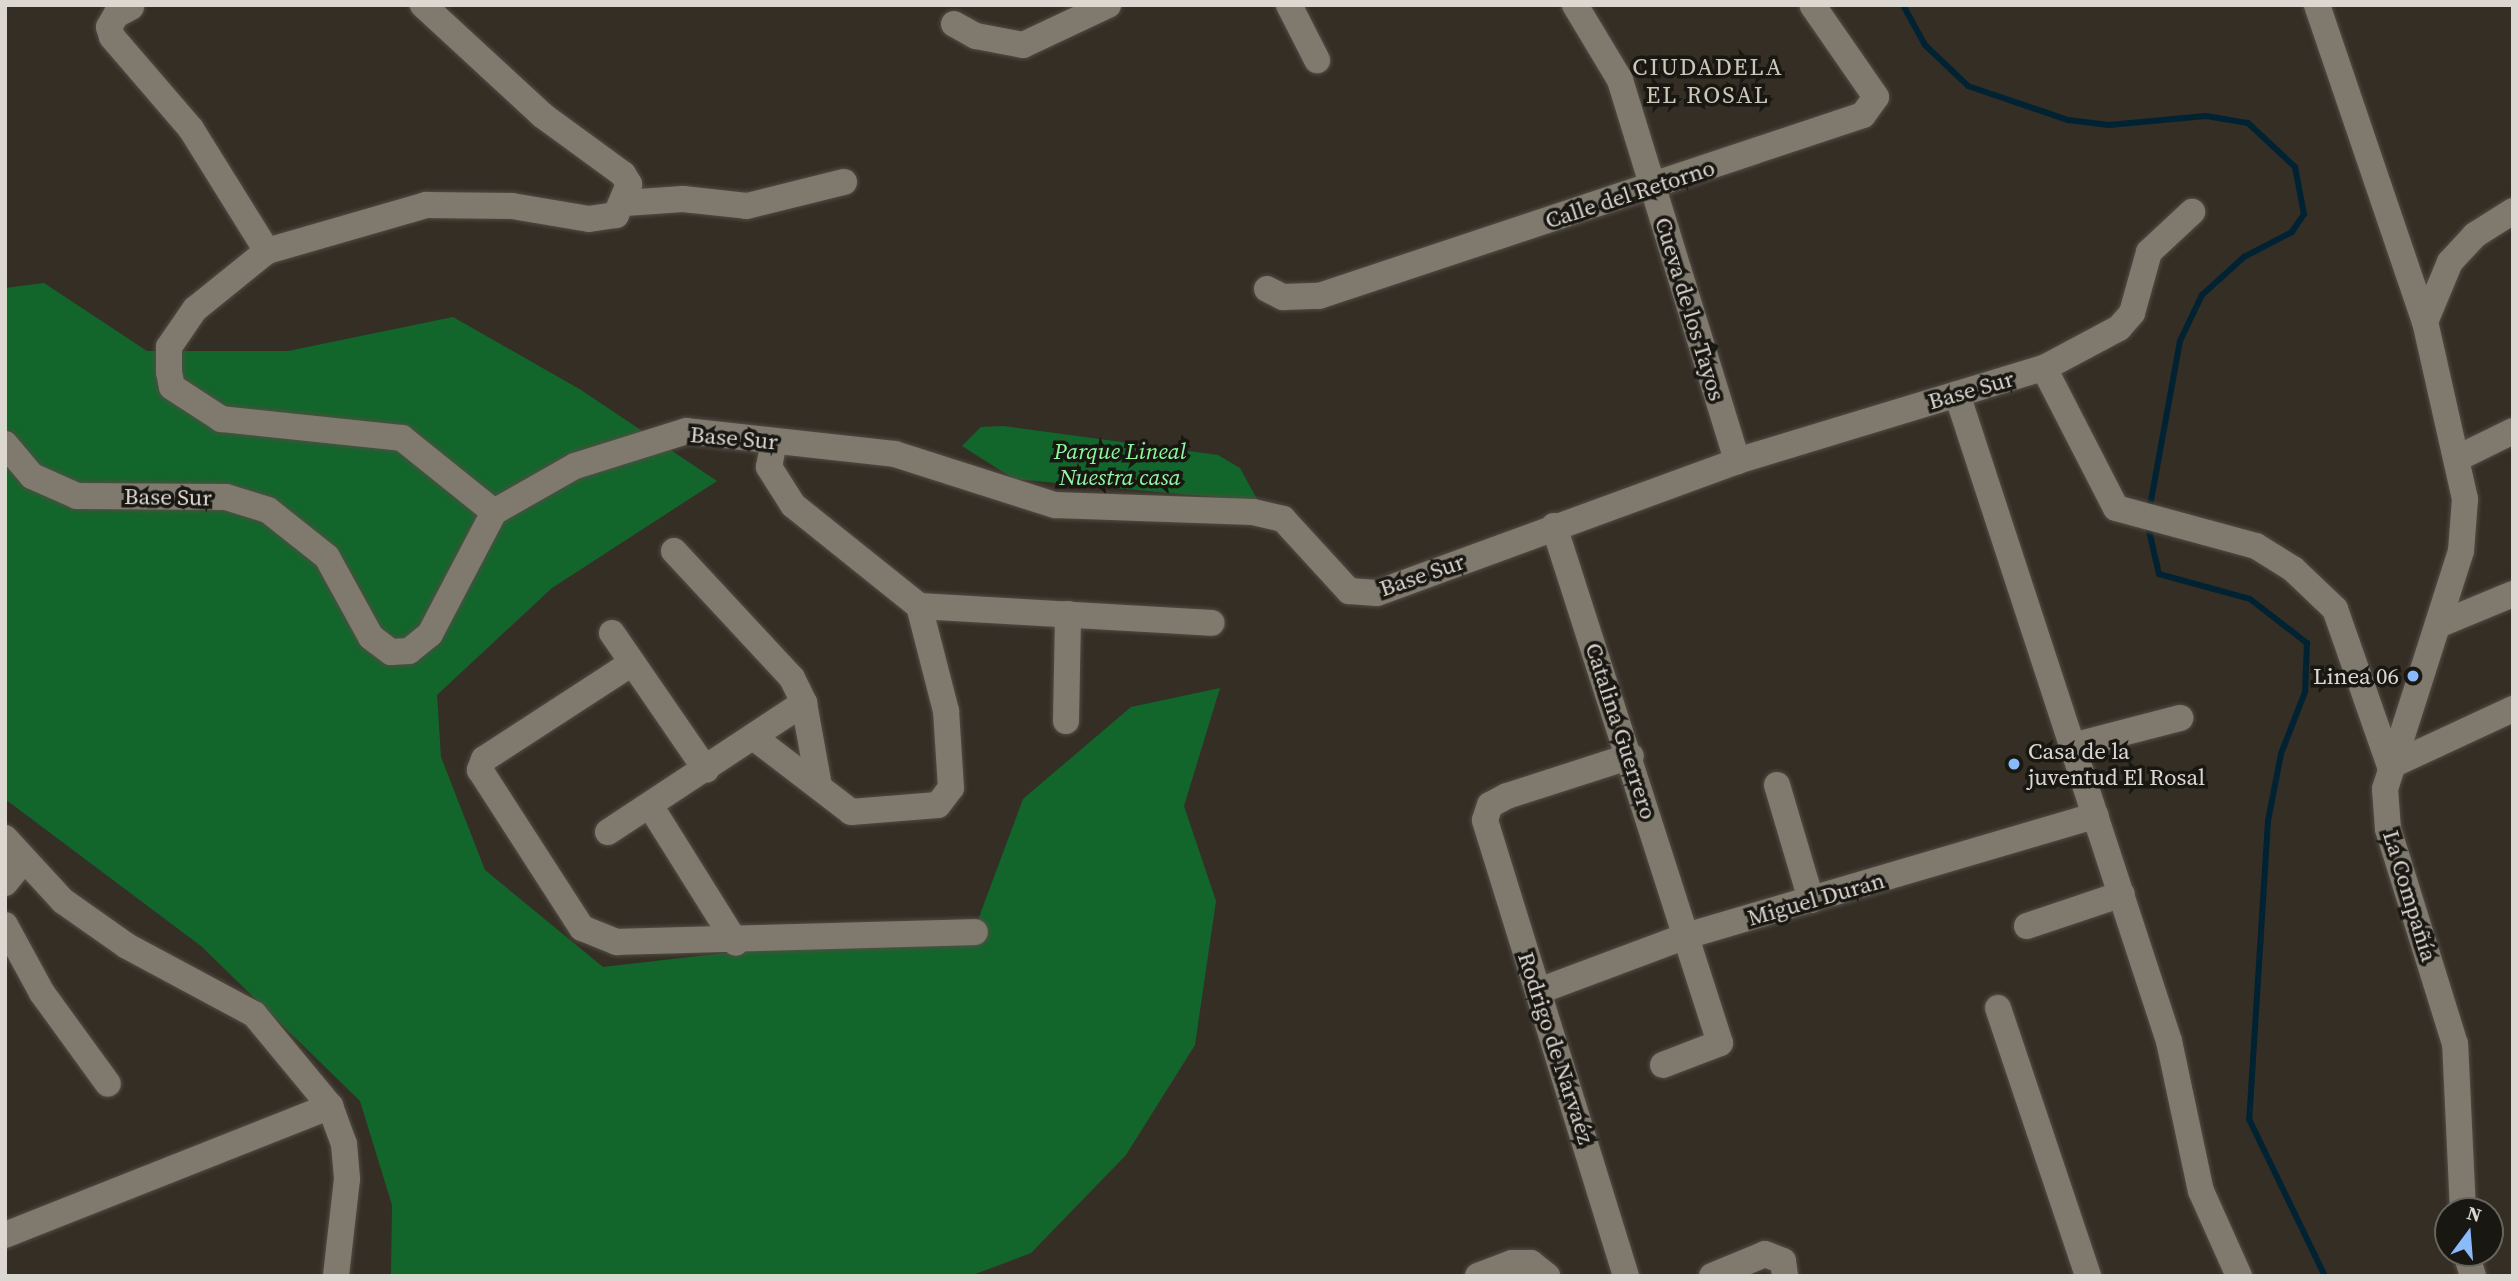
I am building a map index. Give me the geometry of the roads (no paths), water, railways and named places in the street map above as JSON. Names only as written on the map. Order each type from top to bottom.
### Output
[{"type":"street","points":[[423,5],[542,115],[623,173],[629,184],[625,202],[616,215],[589,219],[512,206],[426,205],[267,251],[195,309],[169,347],[173,387],[221,419],[402,438],[495,512]]},
{"type":"street","points":[[954,24],[1023,45],[1108,5]]},
{"type":"street","points":[[1289,5],[1317,61]]},
{"type":"street","name":"Cueva de los Tayos","points":[[1575,5],[1620,80],[1737,461]]},
{"type":"street","name":"Calle del Retorno","points":[[1267,289],[1283,297],[1320,296],[1415,260],[1654,189],[1873,108],[1876,97],[1866,76],[1813,5]]},
{"type":"street","name":"La Compañía","points":[[2317,5],[2425,322],[2458,458],[2465,499],[2461,551],[2390,766],[2388,829],[2455,1044],[2461,1197]]},
{"type":"street","points":[[131,7],[116,15],[108,27],[112,37],[191,129],[267,251]]},
{"type":"street","points":[[625,202],[683,199],[747,206],[844,182]]},
{"type":"street","points":[[2425,322],[2450,262],[2475,235],[2513,211]]},
{"type":"street","name":"Base Sur","points":[[5,444],[32,476],[77,496],[226,497],[268,510],[327,557],[371,637],[391,652],[409,651],[430,634],[495,512],[575,466],[687,431],[895,454],[1055,505],[1253,512],[1283,519],[1349,591],[1377,593],[1553,526],[1737,461],[2044,368],[2119,328],[2132,313],[2149,252],[2192,212]]},
{"type":"street","points":[[2044,368],[2116,508],[2256,546],[2293,569],[2335,609],[2390,766],[2513,709]]},
{"type":"street","points":[[1957,394],[2169,1041],[2201,1191],[2239,1276]]},
{"type":"street","points":[[2458,458],[2513,431]]},
{"type":"street","points":[[774,442],[769,467],[793,505],[919,606],[1212,623]]},
{"type":"street","name":"Catalina Guerrero","points":[[1553,526],[1630,756],[1720,1043],[1663,1065]]},
{"type":"street","points":[[674,551],[792,678],[804,703],[819,786]]},
{"type":"street","points":[[2438,625],[2513,594]]},
{"type":"street","points":[[756,739],[851,812],[938,805],[948,797],[946,711],[919,606]]},
{"type":"street","points":[[1066,721],[1068,614]]},
{"type":"street","points":[[612,633],[706,770]]},
{"type":"street","points":[[632,663],[484,759],[482,782],[574,918],[598,939],[736,943],[975,932]]},
{"type":"street","points":[[608,832],[756,739],[804,703]]},
{"type":"street","points":[[2072,746],[2180,718]]},
{"type":"street","name":"Rodrigo de Narvaéz","points":[[1626,1276],[1485,820],[1490,805],[1507,796],[1630,756]]},
{"type":"street","points":[[1777,785],[1811,900]]},
{"type":"street","points":[[651,807],[736,943]]},
{"type":"street","name":"Miguel Duran","points":[[1539,991],[1686,936],[2096,815]]},
{"type":"street","points":[[5,838],[23,861],[63,901],[127,946],[254,1014],[330,1107],[344,1144],[347,1179],[336,1276]]},
{"type":"street","points":[[5,883],[23,861]]},
{"type":"street","points":[[2027,926],[2122,894]]},
{"type":"street","points":[[5,925],[42,993],[108,1084]]},
{"type":"street","points":[[1998,1008],[2088,1276]]},
{"type":"street","points":[[5,1235],[330,1107]]},
{"type":"street","points":[[1712,1276],[1765,1254],[1783,1261],[1785,1276]]},
{"type":"street","points":[[1478,1276],[1512,1264],[1531,1264],[1546,1275]]},
{"type":"waterway","points":[[1903,5],[1925,45],[1968,86],[2068,120],[2109,125],[2206,116],[2248,123],[2295,167],[2304,214],[2292,232],[2244,257],[2202,295],[2180,341],[2149,512]]},
{"type":"waterway","points":[[2147,522],[2159,574],[2250,599],[2307,643],[2305,692],[2281,754],[2268,821],[2249,1119],[2325,1276]]},
{"type":"place","name":"Linea 06","points":[[2413,676]]},
{"type":"place","name":"Casa de la juventud El Rosal","points":[[2014,764]]},
{"type":"district","name":"CIUDADELA EL ROSAL","points":[[1708,81]]},
{"type":"park label","name":"Parque Lineal Nuestra casa","points":[[1120,464]]}]
